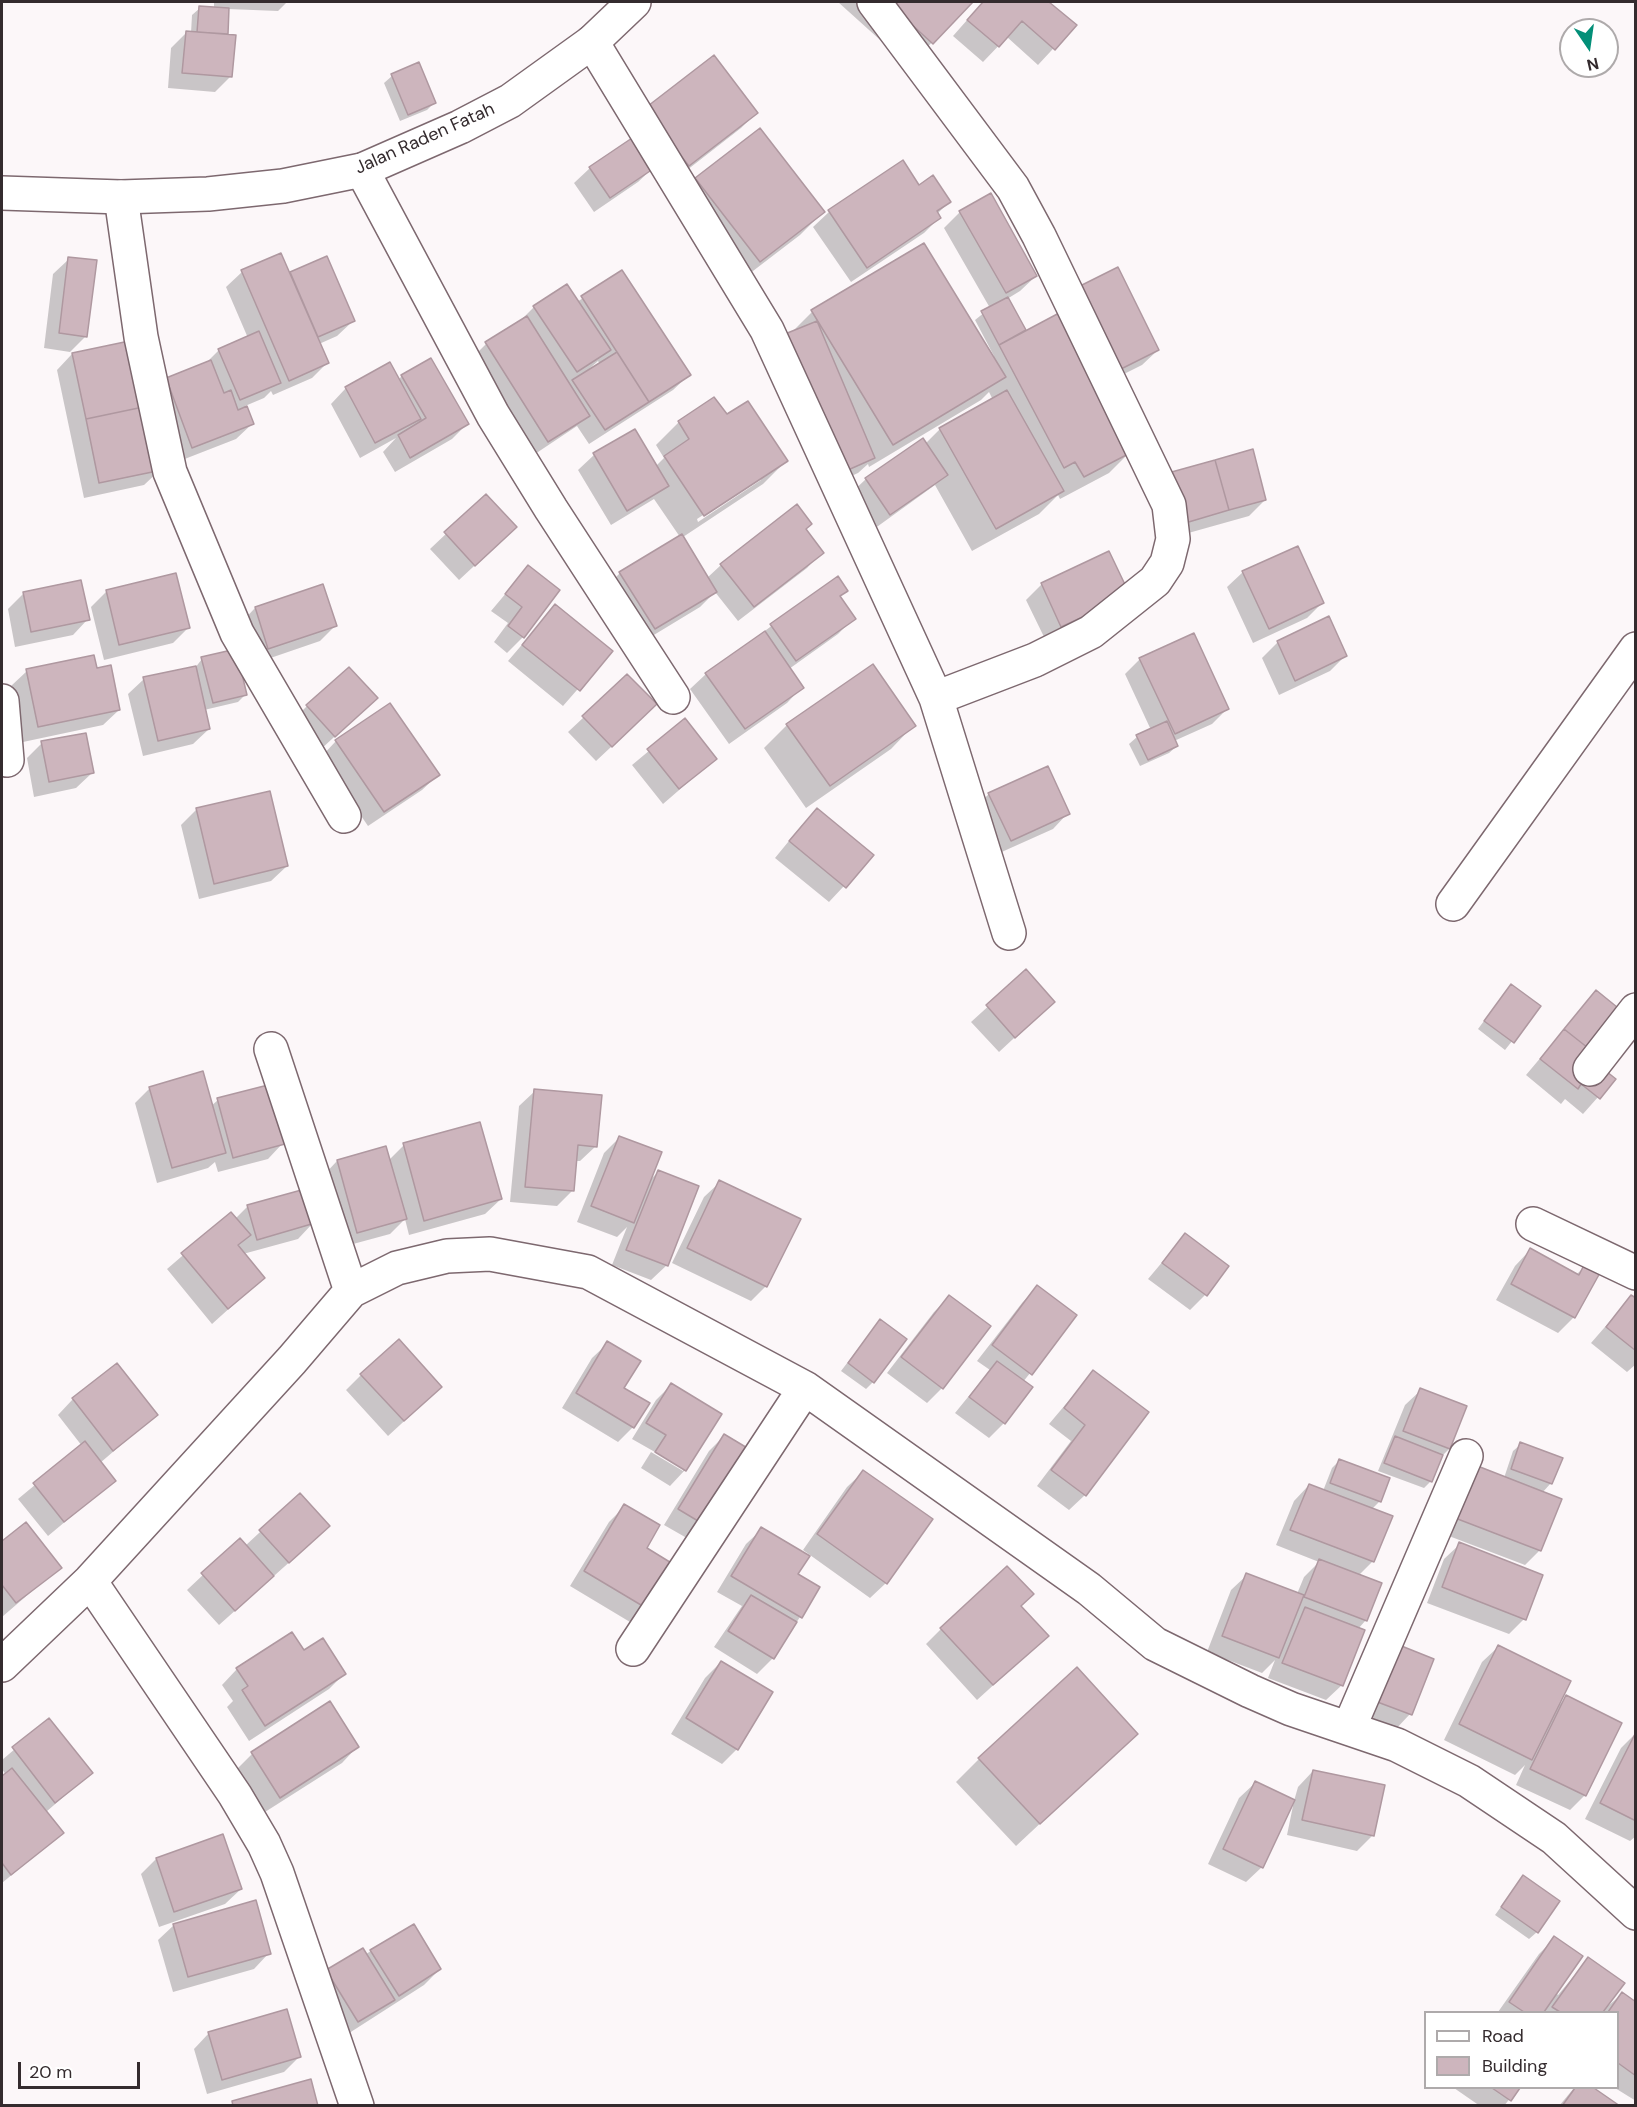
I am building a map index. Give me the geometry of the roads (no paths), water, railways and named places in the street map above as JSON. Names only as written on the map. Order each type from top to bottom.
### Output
[{"type":"main road","name":"Jalan Raden Fatah","points":[[2,193],[121,197],[207,194],[283,186],[362,170],[460,127],[510,101],[592,42],[634,2]]},
{"type":"main road","points":[[873,2],[1013,188],[1039,236],[1169,505],[1173,539],[1167,563],[1155,581],[1090,632],[1035,660],[936,698]]},
{"type":"main road","points":[[592,42],[767,330],[936,698],[1009,933]]},
{"type":"main road","points":[[362,170],[493,415],[550,509],[673,697]]},
{"type":"main road","points":[[121,197],[141,337],[170,472],[237,633],[344,816]]},
{"type":"main road","points":[[1454,904],[1635,649]]},
{"type":"main road","points":[[2,701],[6,760]]},
{"type":"main road","points":[[1590,1069],[1635,1010]]},
{"type":"main road","points":[[271,1049],[351,1291]]},
{"type":"main road","points":[[1533,1224],[1635,1273]]},
{"type":"main road","points":[[2,1665],[90,1581],[292,1360],[351,1291],[397,1268],[447,1256],[490,1254],[588,1272],[805,1388],[1089,1589],[1155,1644],[1260,1696],[1407,1750],[1469,1781],[1554,1838],[1635,1912]]},
{"type":"main road","points":[[633,1648],[805,1388]]},
{"type":"main road","points":[[1349,1728],[1466,1456]]},
{"type":"main road","points":[[90,1581],[235,1795],[264,1844],[281,1884],[357,2106]]}]
